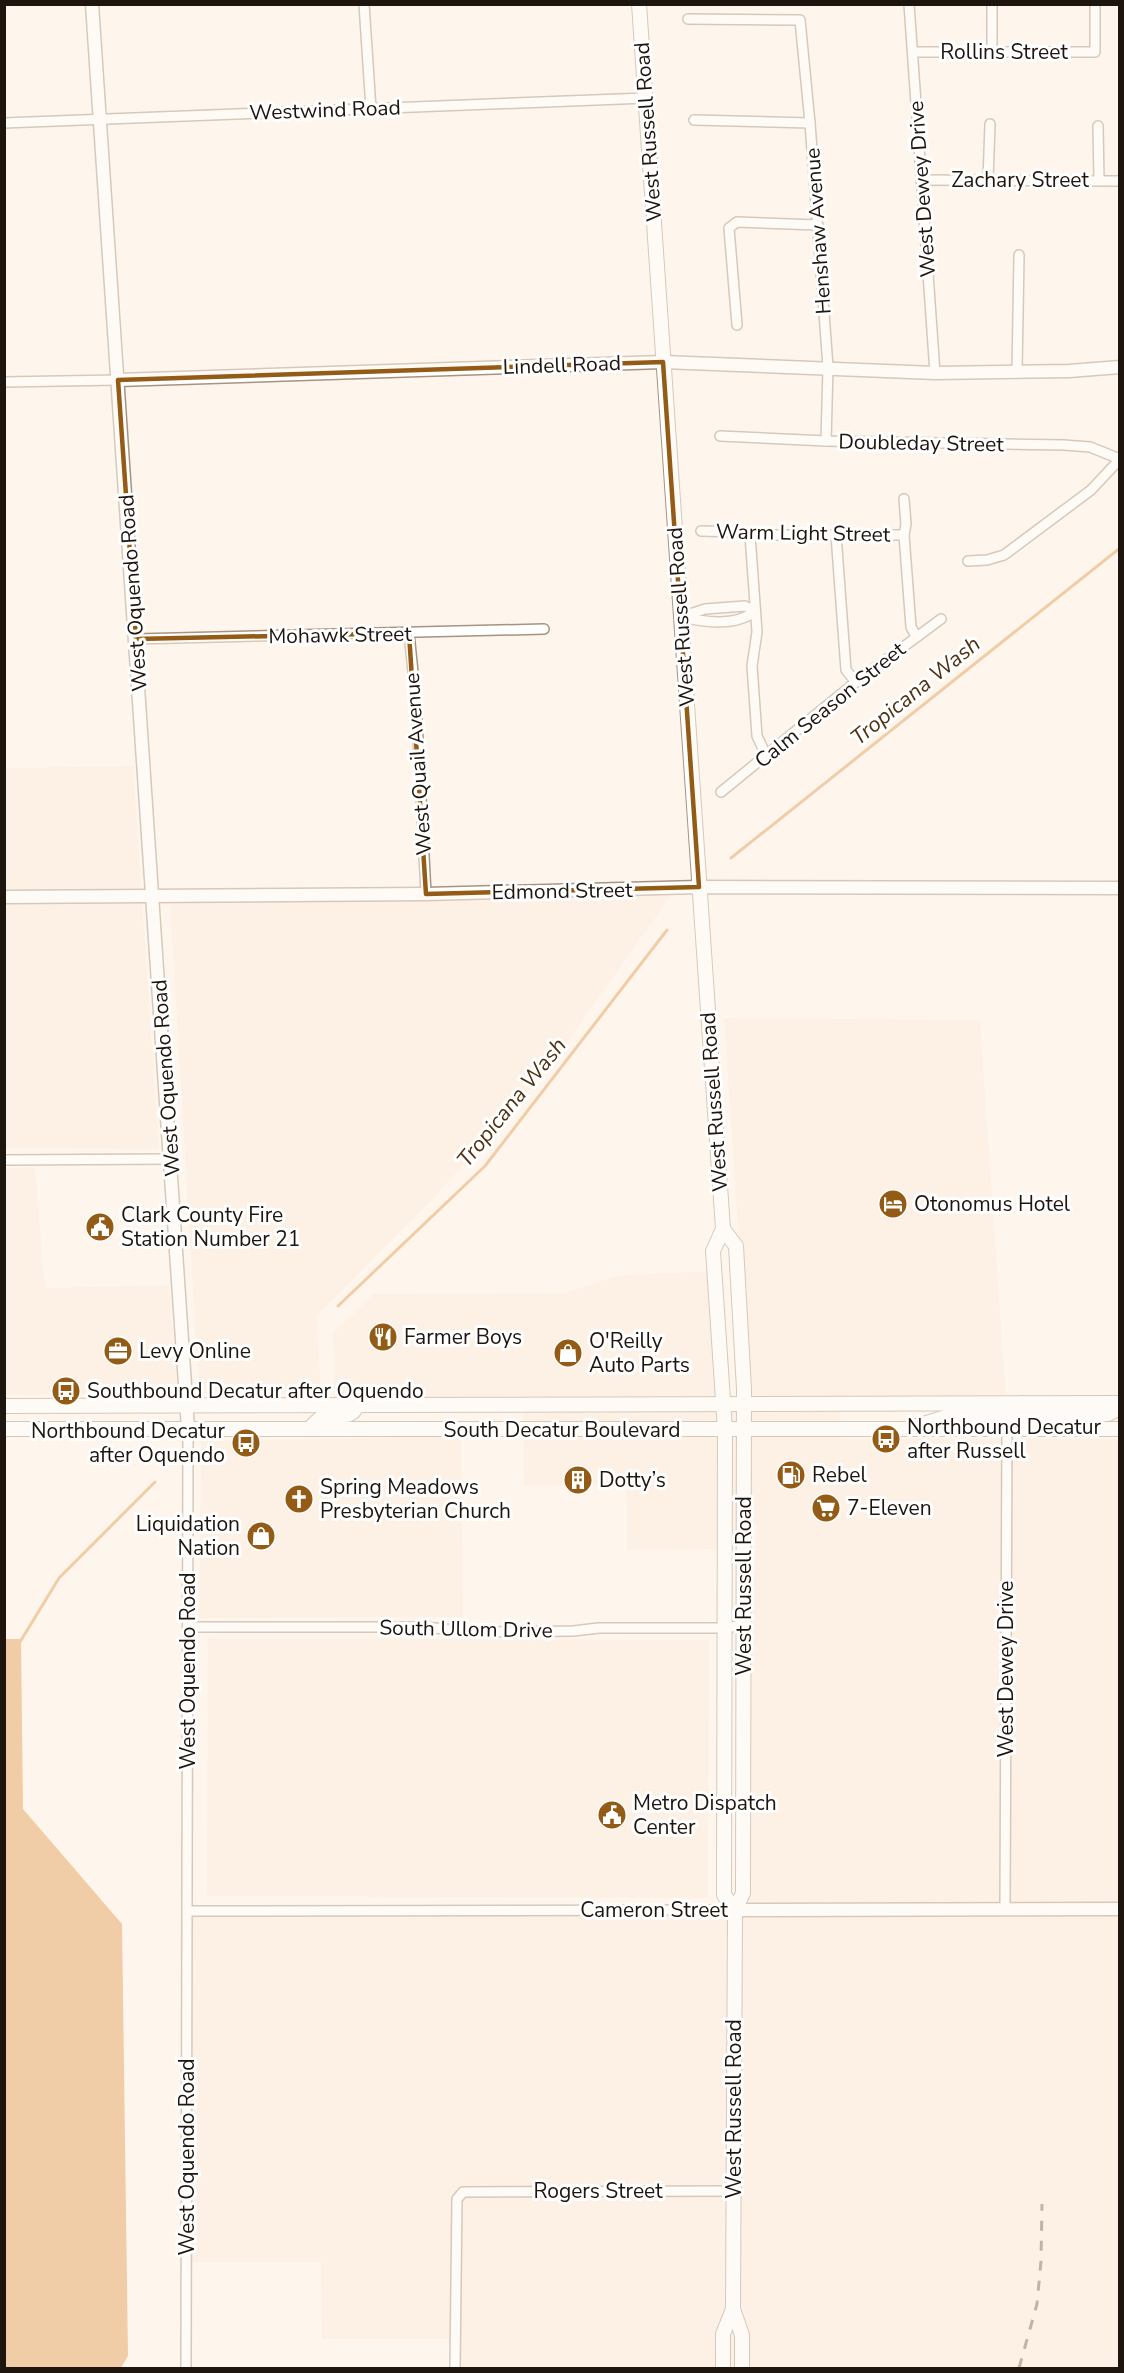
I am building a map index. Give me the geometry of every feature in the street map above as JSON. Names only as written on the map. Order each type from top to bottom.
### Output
[{"type":"main road","name":"West Russell Road","points":[[639,4],[723,1229],[713,1251],[725,1430],[724,1895],[735,1910]]},
{"type":"main road","name":"West Russell Road","points":[[723,1229],[736,1246],[744,1403],[743,1893],[735,1910],[733,2191],[733,2309],[742,2335],[742,2368]]},
{"type":"main road","points":[[907,1430],[946,1417],[1010,1413],[1022,1403]]},
{"type":"main road","name":"South Decatur Boulevard","points":[[4,1406],[1119,1403]]},
{"type":"main road","points":[[309,1429],[324,1416],[351,1414],[356,1410],[357,1404]]},
{"type":"main road","points":[[1007,1430],[1020,1417],[1108,1414],[1119,1408]]},
{"type":"main road","name":"South Decatur Boulevard","points":[[4,1430],[1119,1429]]},
{"type":"main road","name":"West Russell Road","points":[[723,2368],[723,2334],[733,2309]]},
{"type":"street","name":"West Oquendo Road","points":[[92,4],[188,1429],[186,2368]]},
{"type":"street","points":[[364,4],[372,109]]},
{"type":"street","name":"West Dewey Drive","points":[[909,4],[934,373]]},
{"type":"street","points":[[992,4],[992,52]]},
{"type":"street","name":"Rollins Street","points":[[913,52],[1095,52],[1095,4]]},
{"type":"street","name":"Henshaw Avenue","points":[[688,19],[800,20],[828,368],[826,441]]},
{"type":"street","name":"Westwind Road","points":[[4,123],[646,98]]},
{"type":"street","points":[[694,120],[810,123]]},
{"type":"street","points":[[988,180],[990,124]]},
{"type":"street","points":[[1098,126],[1099,181]]},
{"type":"street","name":"Zachary Street","points":[[921,180],[1119,181]]},
{"type":"street","points":[[737,326],[729,228],[737,222],[818,225]]},
{"type":"street","points":[[1017,372],[1019,255]]},
{"type":"street","name":"Lindell Road","points":[[4,382],[663,362],[934,373],[1069,371],[1119,367]]},
{"type":"street","name":"Doubleday Street","points":[[720,436],[826,441],[1064,445],[1090,447],[1119,459]]},
{"type":"street","points":[[968,561],[987,560],[1004,555],[1091,490],[1119,459]]},
{"type":"street","points":[[904,499],[906,525],[904,535],[911,627],[916,636]]},
{"type":"street","name":"Warm Light Street","points":[[701,531],[738,532],[750,535],[904,535]]},
{"type":"street","points":[[750,535],[757,632],[752,666],[757,736],[766,755]]},
{"type":"street","points":[[836,535],[846,670],[856,682]]},
{"type":"street","points":[[681,617],[705,609],[745,606],[755,611]]},
{"type":"street","name":"Calm Season Street","points":[[721,792],[856,682],[941,619]]},
{"type":"street","name":"Mohawk Street","points":[[136,639],[544,629]]},
{"type":"street","name":"West Quail Avenue","points":[[409,633],[416,702],[426,894]]},
{"type":"street","name":"Edmond Street","points":[[4,897],[426,894],[699,887],[1119,888]]},
{"type":"street","points":[[4,1160],[171,1159]]},
{"type":"street","name":"West Dewey Drive","points":[[1005,1909],[1007,1430]]},
{"type":"street","name":"South Ullom Drive","points":[[188,1627],[424,1627],[476,1632],[573,1631],[599,1628],[724,1628],[743,1625]]},
{"type":"street","name":"Cameron Street","points":[[188,1911],[1119,1909]]},
{"type":"street","name":"Rogers Street","points":[[455,2368],[458,2199],[463,2192],[733,2191]]},
{"type":"highlighted area","points":[[663,362],[699,887],[426,894],[409,633],[136,639],[118,380]]},
{"type":"shaded area","points":[[133,766],[159,1149],[5,1148],[4,768]]},
{"type":"shaded area","points":[[675,890],[548,1069],[431,1201],[317,1316],[321,1395],[199,1393],[170,903]]},
{"type":"shaded area","points":[[724,1018],[980,1020],[1006,1398],[841,1397],[840,1439],[1119,1439],[1119,2368],[455,2368],[455,2339],[322,2339],[321,2262],[188,2262],[188,1911],[733,1908],[757,1524],[720,1549],[627,1550],[627,1484],[524,1486],[523,1397],[334,1397],[333,1333],[374,1294],[566,1293],[615,1276],[708,1271],[716,1398],[749,1396]]},
{"type":"shaded area","points":[[5,1168],[35,1168],[45,1288],[169,1285],[177,1383],[169,1394],[5,1395]]},
{"type":"shaded area","points":[[461,1436],[463,1617],[199,1618],[201,1441]]},
{"type":"shaded area","points":[[208,1638],[709,1640],[708,1898],[207,1896]]},
{"type":"shaded area","points":[[4,1639],[21,1639],[23,1809],[122,1924],[128,2356],[121,2368],[5,2368]]},
{"type":"waterway","name":"Tropicana Wash","points":[[731,858],[1120,548]]},
{"type":"waterway","name":"Tropicana Wash","points":[[338,1306],[485,1166],[667,930]]},
{"type":"waterway","points":[[20,1642],[59,1578],[155,1482]]},
{"type":"railway","points":[[1019,2368],[1037,2304],[1041,2261],[1042,2204]]},
{"type":"place","name":"Otonomus Hotel","points":[[893,1204]]},
{"type":"place","name":"Clark County Fire Station Number 21","points":[[100,1227]]},
{"type":"place","name":"Farmer Boys","points":[[383,1337]]},
{"type":"place","name":"Levy Online","points":[[118,1351]]},
{"type":"place","name":"O'Reilly Auto Parts","points":[[568,1353]]},
{"type":"place","name":"Southbound Decatur after Oquendo","points":[[66,1391]]},
{"type":"place","name":"Northbound Decatur after Russell","points":[[886,1439]]},
{"type":"place","name":"Northbound Decatur after Oquendo","points":[[246,1443]]},
{"type":"place","name":"Rebel","points":[[791,1475]]},
{"type":"place","name":"Dotty’s","points":[[578,1480]]},
{"type":"place","name":"Spring Meadows Presbyterian Church","points":[[299,1499]]},
{"type":"place","name":"7-Eleven","points":[[826,1508]]},
{"type":"place","name":"Liquidation Nation","points":[[261,1536]]},
{"type":"place","name":"Metro Dispatch Center","points":[[612,1815]]}]
